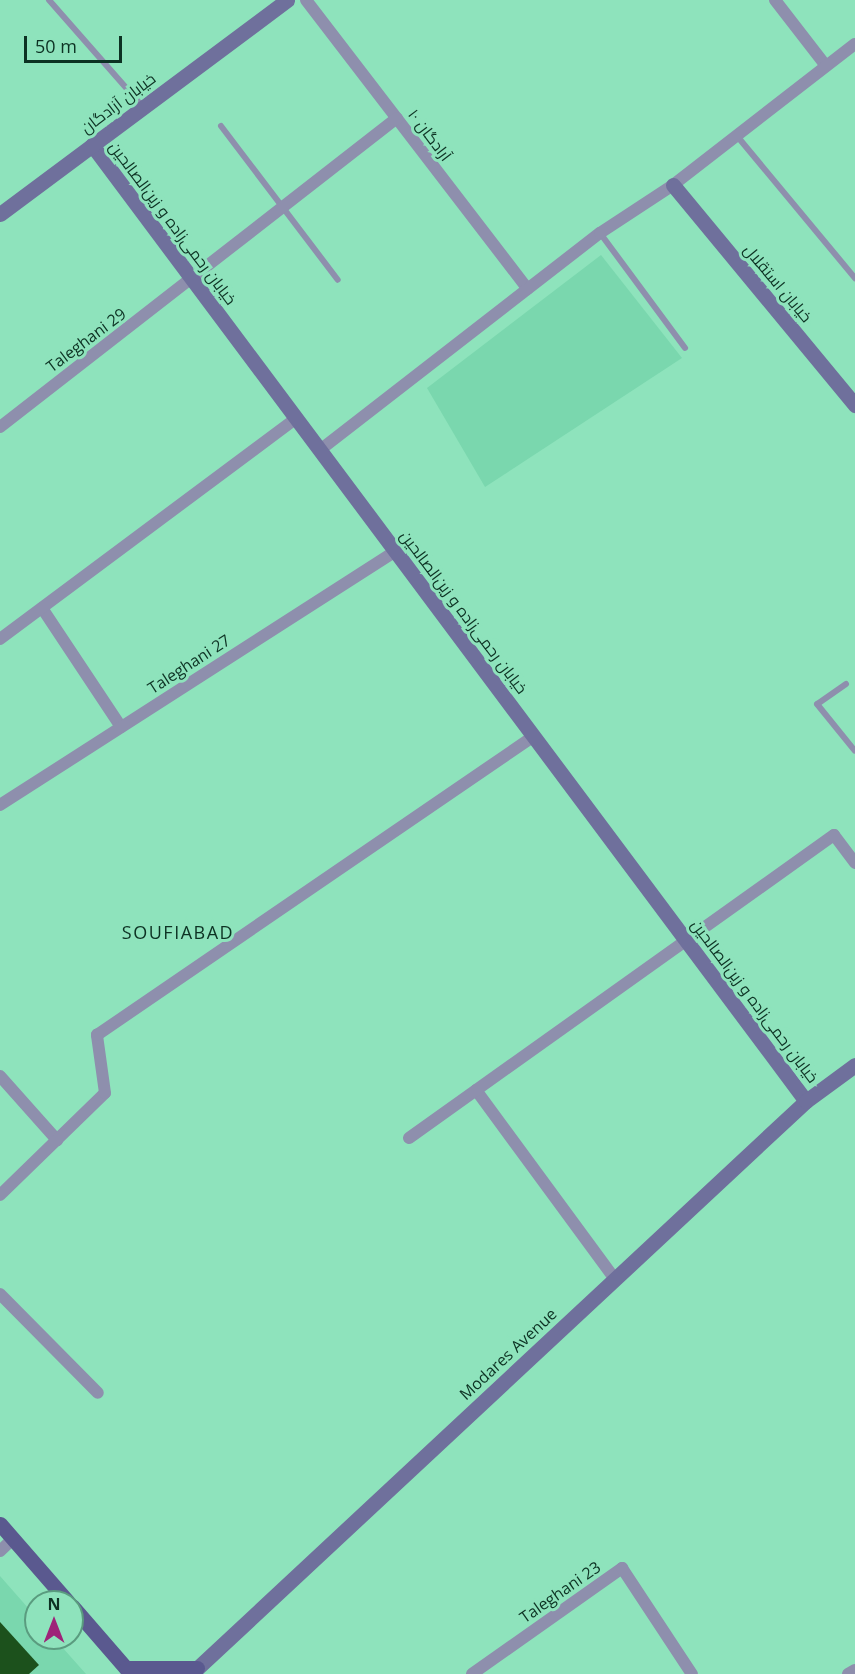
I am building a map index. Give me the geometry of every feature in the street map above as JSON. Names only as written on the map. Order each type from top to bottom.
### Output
[{"type":"main road","points":[[0,1524],[58,1590]]},
{"type":"main road","points":[[84,1620],[129,1671],[194,1671]]},
{"type":"street","name":"خیابان آزادگان","points":[[0,214],[287,0]]},
{"type":"street","name":"آرادگان ۱۰","points":[[306,0],[528,289]]},
{"type":"street","points":[[776,0],[826,66]]},
{"type":"street","points":[[320,450],[600,233],[673,185],[855,44]]},
{"type":"street","name":"Taleghani 29","points":[[0,427],[397,118]]},
{"type":"street","name":"خیابان رحمی‌زاده و زین‌الصالحین","points":[[92,145],[806,1101]]},
{"type":"street","name":"خیابان استقلال","points":[[673,185],[855,405]]},
{"type":"street","points":[[0,639],[296,418]]},
{"type":"street","name":"Taleghani 27","points":[[0,805],[395,551]]},
{"type":"street","points":[[42,608],[121,727]]},
{"type":"street","points":[[0,1195],[105,1093],[97,1035],[534,736]]},
{"type":"street","points":[[409,1138],[834,835],[855,863]]},
{"type":"street","name":"Modares Avenue","points":[[194,1671],[806,1101],[855,1065]]},
{"type":"street","points":[[0,1076],[57,1140]]},
{"type":"street","points":[[477,1090],[615,1279]]},
{"type":"street","points":[[0,1294],[98,1393]]},
{"type":"street","points":[[0,1551],[13,1539]]},
{"type":"street","name":"Taleghani 23","points":[[472,1674],[622,1568],[692,1674]]},
{"type":"street","points":[[848,1674],[855,1670]]},
{"type":"lane","points":[[49,0],[143,107]]},
{"type":"lane","points":[[221,126],[338,280]]},
{"type":"lane","points":[[736,136],[855,278]]},
{"type":"lane","points":[[600,233],[685,348]]},
{"type":"lane","points":[[846,684],[817,704],[855,751]]},
{"type":"shaded area","points":[[601,255],[682,358],[485,487],[427,388]]},
{"type":"shaded area","points":[[0,1576],[24,1603],[24,1650],[65,1650],[86,1674],[0,1674]]},
{"type":"building","points":[[0,1622],[39,1665],[29,1674],[0,1674]]},
{"type":"district","name":"SOUFIABAD","points":[[178,932]]}]
